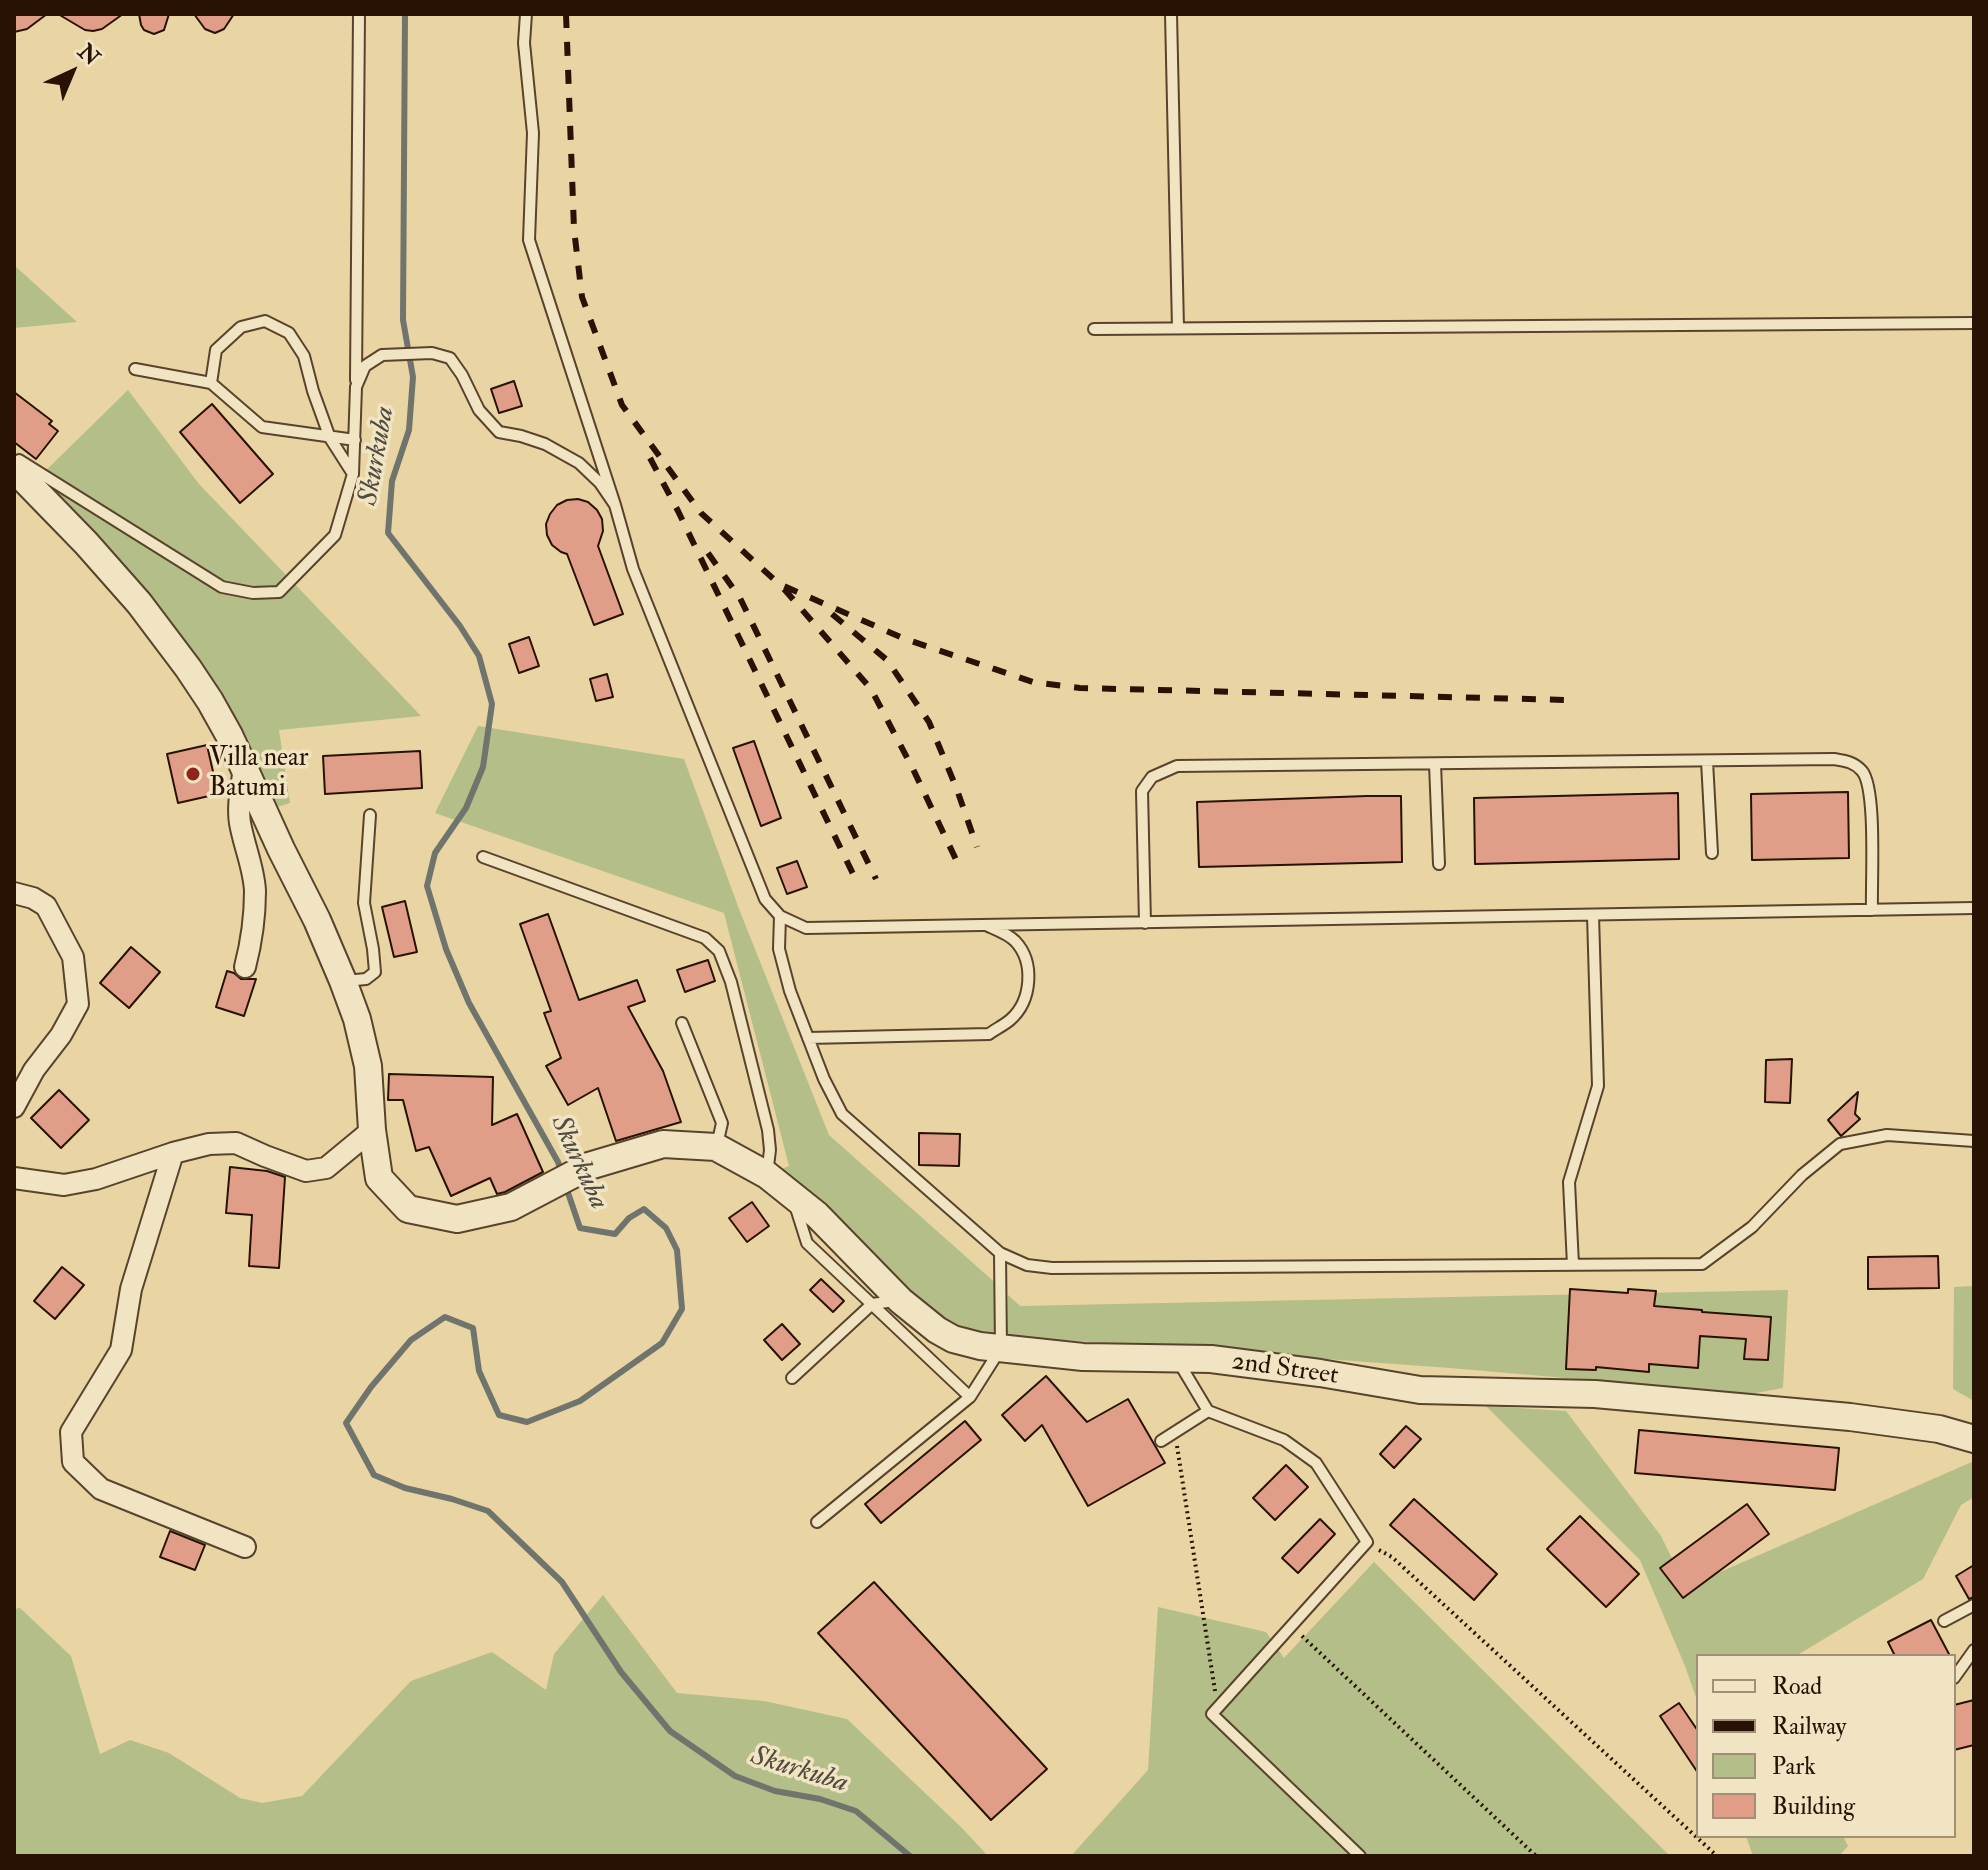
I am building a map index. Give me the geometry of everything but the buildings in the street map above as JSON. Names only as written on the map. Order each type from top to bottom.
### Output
[{"type":"street","name":"2nd Street","points":[[14,469],[113,573],[165,635],[210,701],[317,920],[343,981],[357,1019],[368,1066],[379,1178],[408,1209],[457,1219],[511,1207],[589,1166],[663,1144],[716,1147],[767,1175],[817,1215],[901,1301],[937,1330],[953,1339],[980,1346],[1083,1357],[1211,1359],[1420,1390],[1595,1394],[1850,1417],[1939,1429],[1974,1439]]},
{"type":"street","points":[[244,767],[239,803],[240,824],[255,892],[245,967]]},
{"type":"street","points":[[14,893],[33,898],[46,906],[73,957],[78,1004],[61,1035],[34,1070],[14,1107]]},
{"type":"street","points":[[14,1178],[64,1185],[96,1179],[209,1144],[236,1143],[306,1171],[326,1168],[372,1130]]},
{"type":"street","points":[[173,1153],[131,1289],[121,1350],[71,1432],[73,1462],[101,1489],[245,1547]]},
{"type":"lane","points":[[14,457],[222,587],[253,593],[279,592],[335,535],[353,474],[355,440],[359,14]]},
{"type":"lane","points":[[526,14],[524,43],[533,133],[529,240],[633,569],[765,899],[780,916],[806,928],[1974,908]]},
{"type":"lane","points":[[1171,14],[1178,328]]},
{"type":"lane","points":[[211,383],[216,350],[241,327],[265,321],[289,333],[304,356],[330,438],[353,474]]},
{"type":"lane","points":[[1094,329],[1974,323]]},
{"type":"lane","points":[[356,387],[365,366],[382,355],[432,353],[450,358],[479,410],[499,432],[545,444],[579,463],[600,483],[615,505]]},
{"type":"lane","points":[[135,369],[211,383],[262,427],[355,440]]},
{"type":"lane","points":[[1145,923],[1142,791],[1152,777],[1177,766],[1834,759],[1853,762],[1865,774],[1871,800],[1872,910]]},
{"type":"lane","points":[[1707,761],[1712,853]]},
{"type":"lane","points":[[1435,764],[1439,864]]},
{"type":"lane","points":[[343,981],[366,979],[375,972],[364,903],[370,815]]},
{"type":"lane","points":[[483,857],[705,938],[719,951],[731,982],[768,1130],[770,1150],[767,1175]]},
{"type":"lane","points":[[1573,1265],[1569,1182],[1598,1086],[1593,915]]},
{"type":"lane","points":[[780,916],[779,949],[790,991],[824,1079],[842,1114],[1000,1253],[1027,1265],[1052,1268],[1702,1264],[1752,1227],[1802,1175],[1840,1144],[1887,1135],[1974,1141]]},
{"type":"lane","points":[[808,1038],[989,1034],[1012,1019],[1026,996],[1029,969],[1024,952],[1013,939],[987,925]]},
{"type":"lane","points":[[682,1023],[722,1123],[716,1147]]},
{"type":"lane","points":[[791,1195],[807,1243],[970,1397]]},
{"type":"lane","points":[[817,1522],[970,1397],[1001,1348],[1000,1253]]},
{"type":"lane","points":[[792,1378],[872,1304],[901,1301]]},
{"type":"lane","points":[[1177,1359],[1208,1411],[1284,1440],[1316,1463],[1367,1542],[1212,1714],[1360,1856]]},
{"type":"lane","points":[[1161,1441],[1208,1411]]},
{"type":"lane","points":[[1944,1621],[1974,1605]]},
{"type":"lane","points":[[1956,1675],[1974,1650]]},
{"type":"path","points":[[1175,1432],[1218,1707]]},
{"type":"path","points":[[1367,1542],[1392,1557],[1696,1837]]},
{"type":"path","points":[[1291,1626],[1536,1856]]},
{"type":"path","points":[[1697,1838],[1717,1856]]},
{"type":"green space","points":[[14,265],[77,322],[14,328]]},
{"type":"green space","points":[[128,390],[199,484],[421,716],[279,730],[290,803],[264,811],[229,735],[31,485]]},
{"type":"green space","points":[[478,726],[684,759],[739,909],[829,1135],[1000,1287],[1001,1348],[953,1339],[767,1175],[789,1166],[724,913],[435,813]]},
{"type":"green space","points":[[1974,1286],[1974,1401],[1953,1389],[1954,1287]]},
{"type":"green space","points":[[1788,1290],[1783,1388],[1750,1394],[1450,1368],[1007,1336],[1008,1295],[1020,1306]]},
{"type":"green space","points":[[1486,1406],[1566,1411],[1661,1536],[1686,1587],[1974,1461],[1974,1497],[1961,1505],[1923,1579],[1799,1654],[1696,1654],[1696,1697],[1640,1560]]},
{"type":"green space","points":[[1374,1562],[1670,1856],[1071,1856],[1148,1770],[1158,1607],[1266,1632],[1284,1658]]},
{"type":"green space","points":[[603,1595],[677,1693],[764,1701],[847,1719],[988,1856],[14,1856],[14,1609],[20,1608],[71,1656],[100,1754],[130,1740],[169,1753],[240,1798],[262,1803],[302,1796],[411,1681],[492,1652],[546,1690],[554,1654]]},
{"type":"green space","points":[[1747,1838],[1844,1838],[1848,1846],[1839,1856],[1753,1856]]},
{"type":"waterway","name":"Skurkuba","points":[[405,14],[403,320],[413,377],[409,430],[392,481],[388,533],[460,626],[479,656],[492,704],[483,767],[466,808],[435,853],[427,886],[446,949],[469,1003],[562,1174]]},
{"type":"waterway","name":"Skurkuba","points":[[565,1184],[580,1228],[615,1234],[629,1218],[644,1209],[666,1228],[677,1250],[682,1309],[662,1343],[580,1401],[527,1422],[499,1415],[479,1371],[473,1328],[445,1317],[411,1340],[371,1387],[346,1423],[374,1475],[405,1488],[488,1511],[562,1582],[621,1672],[670,1731],[735,1776],[775,1791],[820,1799],[856,1811],[910,1856]]},
{"type":"railway","points":[[566,14],[574,229],[582,297],[622,405],[701,513],[779,584],[905,639],[1033,682],[1080,688],[1568,700]]},
{"type":"railway","points":[[650,458],[854,876]]},
{"type":"railway","points":[[708,553],[740,598],[876,879]]},
{"type":"railway","points":[[784,589],[871,689],[960,868]]},
{"type":"railway","points":[[832,614],[887,660],[929,722],[977,847]]},
{"type":"place","name":"Villa near Batumi","points":[[193,774]]}]
